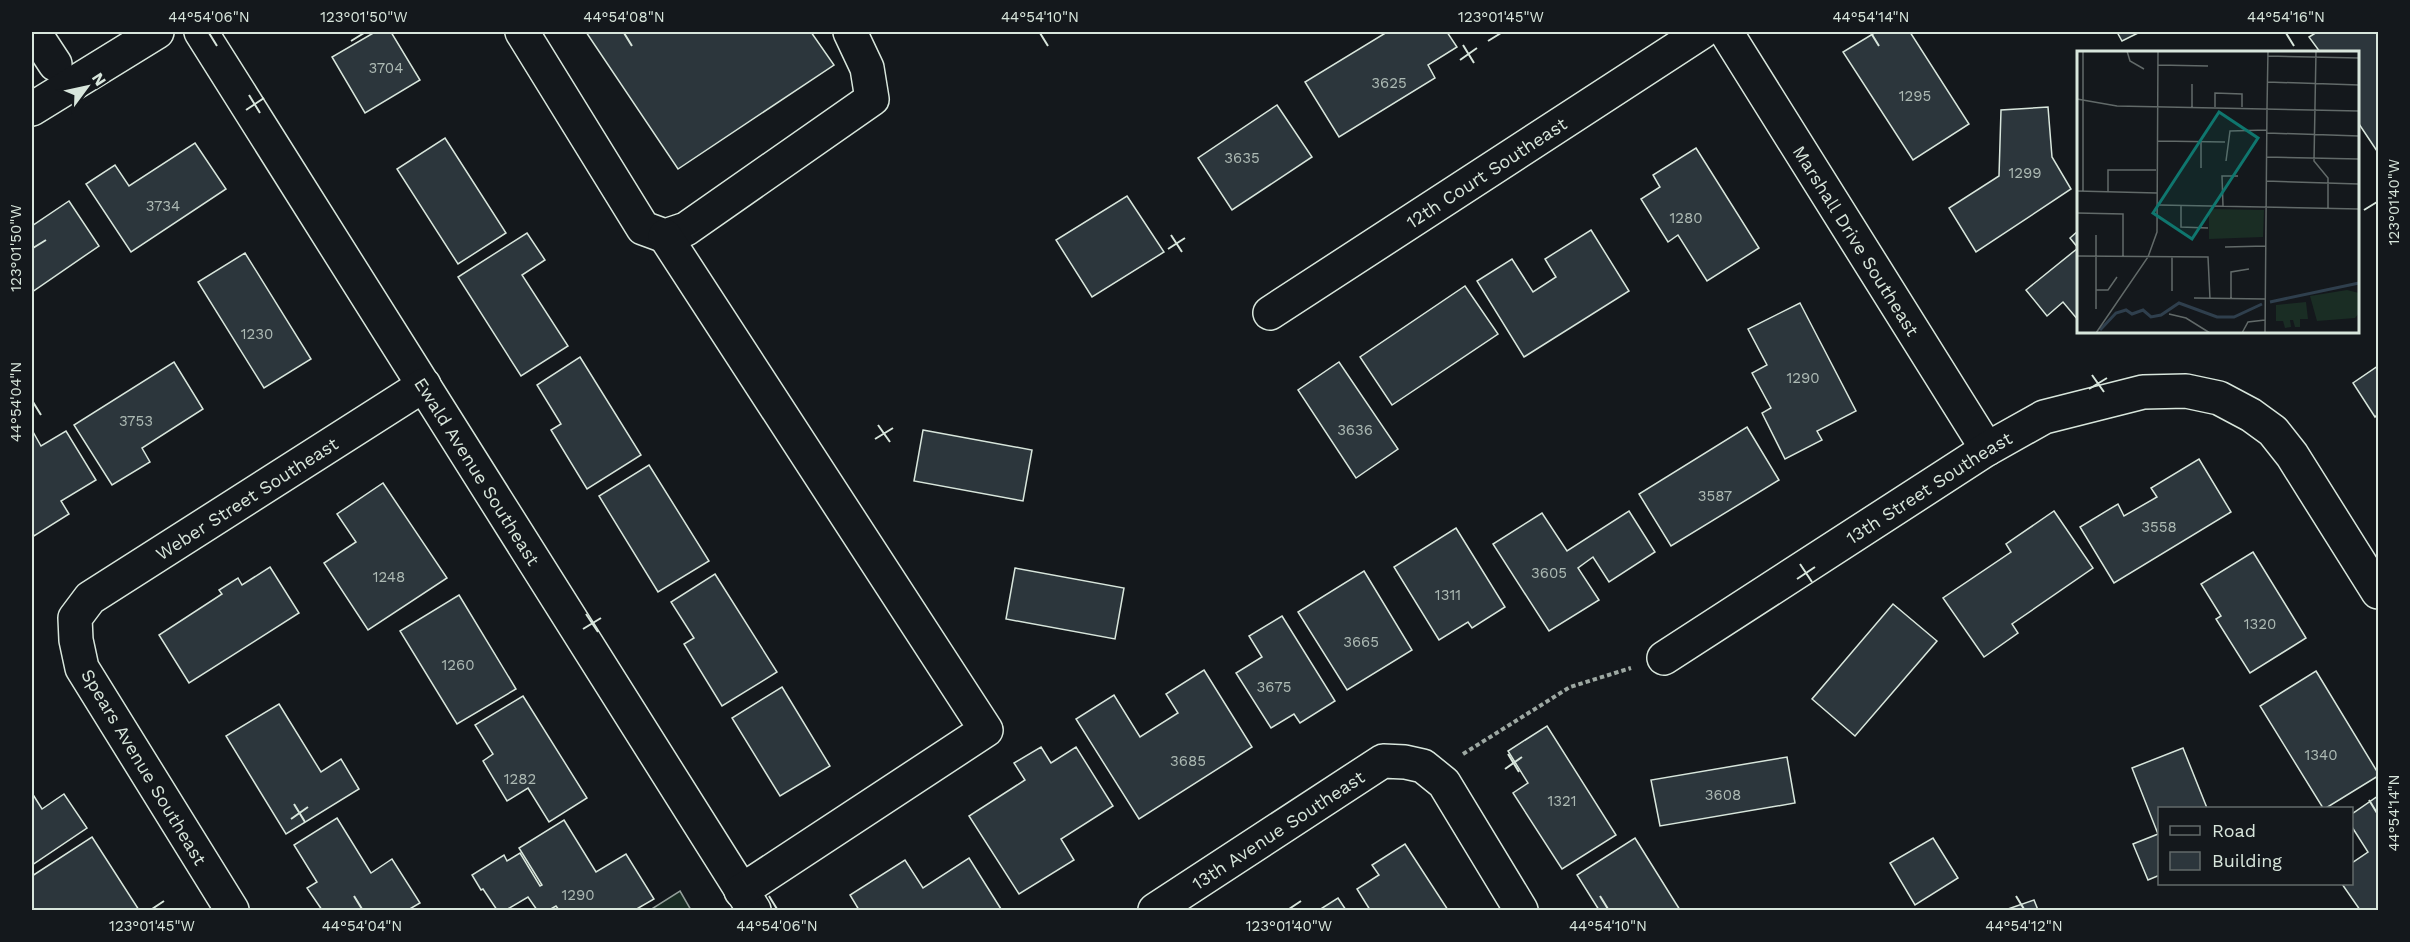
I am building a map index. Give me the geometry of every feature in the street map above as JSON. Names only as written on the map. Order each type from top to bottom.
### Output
[{"type":"street","points":[[34,32],[55,64]]},
{"type":"street","points":[[32,109],[157,32]]},
{"type":"street","name":"Ewald Avenue Southeast","points":[[201,32],[748,901]]},
{"type":"street","points":[[522,32],[643,228],[665,236],[686,230],[872,99],[867,68],[850,32]]},
{"type":"street","name":"12th Court Southeast","points":[[1270,313],[1702,32]]},
{"type":"street","name":"Marshall Drive Southeast","points":[[1726,32],[1987,449]]},
{"type":"street","points":[[665,236],[986,730],[748,901]]},
{"type":"street","name":"Weber Street Southeast","points":[[75,618],[90,598],[424,385]]},
{"type":"street","name":"13th Street Southeast","points":[[1664,658],[1987,449],[2044,417],[2144,392],[2186,391],[2219,398],[2251,415],[2273,431],[2292,455],[2379,592]]},
{"type":"street","name":"Spears Avenue Southeast","points":[[75,618],[76,640],[82,668],[232,910]]},
{"type":"street","name":"13th Avenue Southeast","points":[[1155,910],[1383,761],[1418,768]]},
{"type":"street","points":[[1418,768],[1444,783],[1521,910]]},
{"type":"path","points":[[1418,768],[1570,687],[1664,658]]},
{"type":"green space","points":[[680,891],[691,910],[650,910]]},
{"type":"building","points":[[375,32],[391,32],[420,80],[365,113],[332,57]]},
{"type":"building","points":[[586,32],[811,32],[834,65],[678,169]]},
{"type":"building","points":[[1387,32],[1447,32],[1457,47],[1428,65],[1435,78],[1339,137],[1305,82]]},
{"type":"building","points":[[1876,32],[1910,32],[1969,124],[1913,160],[1843,52]]},
{"type":"building","points":[[2117,32],[2140,32],[2122,41]]},
{"type":"building","points":[[2317,32],[2378,32],[2377,151],[2359,124],[2359,51],[2319,51],[2309,37]]},
{"type":"building","points":[[1277,105],[1312,157],[1232,210],[1198,158]]},
{"type":"building","points":[[2048,107],[2052,157],[2071,189],[1976,252],[1949,208],[1999,176],[2001,110]]},
{"type":"building","points":[[445,138],[506,233],[458,264],[397,169]]},
{"type":"building","points":[[195,143],[226,189],[131,252],[86,184],[115,165],[129,186]]},
{"type":"building","points":[[1696,148],[1759,248],[1707,281],[1678,235],[1668,242],[1641,199],[1660,187],[1653,175]]},
{"type":"building","points":[[1127,196],[1164,252],[1092,297],[1056,240]]},
{"type":"building","points":[[69,201],[99,246],[32,292],[32,226]]},
{"type":"building","points":[[1591,230],[1629,291],[1524,357],[1477,281],[1512,259],[1533,292],[1556,277],[1545,259]]},
{"type":"building","points":[[2077,232],[2077,247],[2070,238]]},
{"type":"building","points":[[527,233],[545,260],[522,275],[568,346],[521,376],[458,277]]},
{"type":"building","points":[[2077,249],[2077,319],[2063,302],[2047,316],[2026,290]]},
{"type":"building","points":[[245,253],[311,359],[264,388],[198,282]]},
{"type":"building","points":[[1465,286],[1498,334],[1392,405],[1360,357]]},
{"type":"building","points":[[1800,303],[1856,411],[1817,431],[1822,440],[1785,459],[1762,413],[1771,408],[1752,373],[1767,365],[1748,329]]},
{"type":"building","points":[[580,357],[641,455],[587,489],[551,430],[561,424],[537,385]]},
{"type":"building","points":[[174,362],[203,409],[142,448],[150,462],[112,485],[74,425]]},
{"type":"building","points":[[1339,362],[1398,449],[1356,478],[1298,390]]},
{"type":"building","points":[[2378,366],[2378,414],[2375,417],[2353,383]]},
{"type":"building","points":[[1747,427],[1779,480],[1671,546],[1639,494]]},
{"type":"building","points":[[32,430],[41,446],[66,431],[96,480],[61,501],[69,514],[34,536],[32,531]]},
{"type":"building","points":[[923,430],[1032,450],[1023,501],[914,481]]},
{"type":"building","points":[[2199,459],[2231,512],[2114,583],[2080,527],[2118,504],[2124,516],[2157,497],[2151,488]]},
{"type":"building","points":[[649,465],[709,561],[658,592],[599,496]]},
{"type":"building","points":[[383,483],[447,578],[368,630],[324,563],[356,542],[337,514]]},
{"type":"building","points":[[1629,511],[1655,552],[1609,582],[1593,557],[1578,568],[1599,600],[1549,631],[1493,544],[1542,513],[1567,551]]},
{"type":"building","points":[[2054,511],[2093,568],[2012,624],[2018,633],[1984,657],[1943,598],[2011,552],[2006,544]]},
{"type":"building","points":[[1456,528],[1505,607],[1472,628],[1468,622],[1439,640],[1394,567]]},
{"type":"building","points":[[2253,552],[2306,638],[2250,673],[2216,619],[2221,616],[2201,584]]},
{"type":"building","points":[[270,567],[299,613],[189,683],[159,635],[222,594],[219,590],[238,578],[242,585]]},
{"type":"building","points":[[1015,568],[1124,588],[1115,639],[1006,619]]},
{"type":"building","points":[[1364,571],[1412,650],[1347,690],[1298,612]]},
{"type":"building","points":[[715,574],[777,672],[722,706],[684,644],[694,638],[671,602]]},
{"type":"building","points":[[459,595],[516,689],[457,724],[400,631]]},
{"type":"building","points":[[1893,604],[1937,641],[1855,736],[1812,699]]},
{"type":"building","points":[[1282,616],[1335,701],[1300,723],[1294,714],[1271,728],[1236,673],[1262,657],[1249,636]]},
{"type":"building","points":[[1204,670],[1252,747],[1139,819],[1076,719],[1114,695],[1140,737],[1178,713],[1166,694]]},
{"type":"building","points":[[2316,671],[2378,776],[2328,807],[2322,807],[2260,706]]},
{"type":"building","points":[[782,687],[830,766],[780,796],[732,718]]},
{"type":"building","points":[[523,696],[587,798],[549,822],[528,788],[507,801],[483,761],[493,754],[475,725]]},
{"type":"building","points":[[279,704],[321,772],[341,759],[359,789],[286,834],[226,736]]},
{"type":"building","points":[[1547,726],[1616,835],[1562,869],[1513,793],[1528,783],[1508,751]]},
{"type":"building","points":[[1041,747],[1051,763],[1076,747],[1113,806],[1061,839],[1074,860],[1019,894],[969,816],[1025,780],[1014,763]]},
{"type":"building","points":[[2183,748],[2207,807],[2158,807],[2158,834],[2132,768]]},
{"type":"building","points":[[1787,757],[1795,803],[1660,826],[1651,780]]},
{"type":"building","points":[[32,793],[42,809],[64,794],[87,828],[32,865]]},
{"type":"building","points":[[2378,796],[2378,909],[2360,910],[2343,885],[2353,885],[2353,862],[2368,852],[2353,829],[2353,813]]},
{"type":"building","points":[[337,818],[371,873],[392,859],[420,903],[408,910],[322,910],[307,888],[317,882],[294,845]]},
{"type":"building","points":[[564,820],[596,872],[626,854],[654,899],[635,910],[559,910],[556,906],[549,910],[537,910],[528,897],[506,910],[497,910],[472,875],[504,855],[507,861],[520,853],[540,886],[542,885],[519,848]]},
{"type":"building","points":[[2158,834],[2158,876],[2148,880],[2133,844]]},
{"type":"building","points":[[92,837],[139,910],[32,910],[32,876]]},
{"type":"building","points":[[1635,838],[1680,910],[1599,910],[1577,875]]},
{"type":"building","points":[[1933,838],[1958,878],[1915,905],[1890,863]]},
{"type":"building","points":[[1405,844],[1448,910],[1370,910],[1357,889],[1379,875],[1372,865]]},
{"type":"building","points":[[969,858],[1001,909],[859,910],[850,895],[905,860],[923,888]]},
{"type":"building","points":[[1338,898],[1346,910],[1319,910]]},
{"type":"building","points":[[2034,900],[2038,910],[2005,910]]}]
